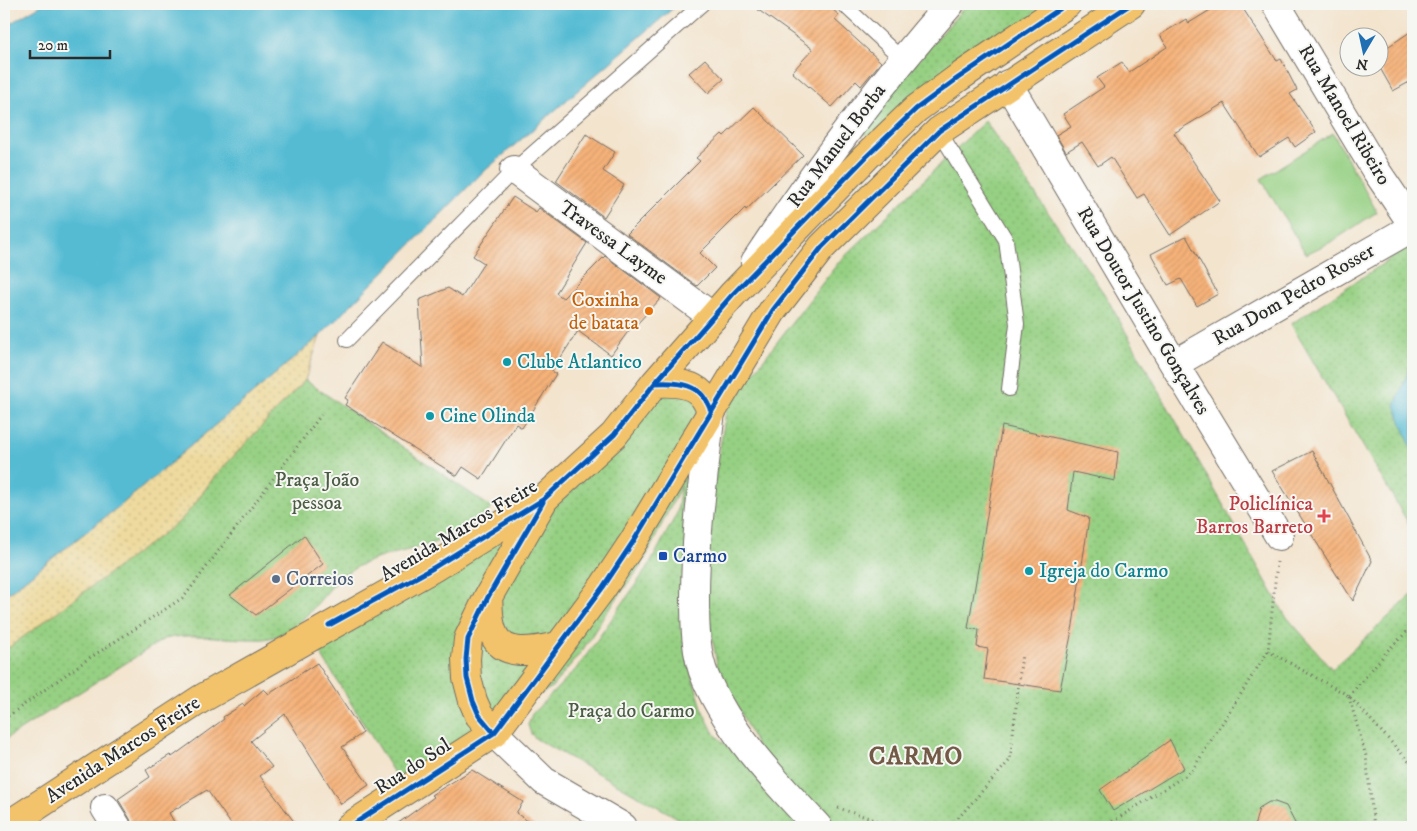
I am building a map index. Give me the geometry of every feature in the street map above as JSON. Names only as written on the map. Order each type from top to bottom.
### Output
[{"type":"main road","name":"Avenida Marcos Freire","points":[[5,827],[201,699],[433,568],[544,500],[614,435],[654,383],[733,294],[866,157],[916,109],[1067,4]]},
{"type":"main road","points":[[544,500],[488,597],[468,638],[467,678],[473,701],[479,715],[494,733],[557,646],[603,587],[633,542],[773,310],[822,248],[939,131],[1131,4]]},
{"type":"main road","points":[[654,383],[670,382],[698,391],[703,395],[711,411]]},
{"type":"main road","points":[[488,597],[494,636],[501,645],[514,650],[528,652],[557,646]]},
{"type":"main road","name":"Rua do Sol","points":[[349,827],[494,733]]},
{"type":"street","name":"Rua Manuel Borba","points":[[733,294],[789,210],[902,59],[950,4]]},
{"type":"street","name":"Rua Manoel Ribeiro","points":[[1276,4],[1375,169],[1413,226]]},
{"type":"street","name":"Rua Doutor Justino Gonçalves","points":[[1008,84],[1174,364],[1279,536]]},
{"type":"street","name":"Travessa Layme","points":[[514,170],[713,317]]},
{"type":"street","name":"Rua Dom Pedro Rosser","points":[[1174,364],[1413,226]]},
{"type":"street","points":[[711,411],[695,570],[694,633],[705,677],[722,709],[763,768],[818,827]]},
{"type":"street","points":[[494,733],[544,781],[623,827]]},
{"type":"lane","points":[[347,340],[514,170],[702,4]]},
{"type":"lane","points":[[843,4],[902,59]]},
{"type":"lane","points":[[939,131],[1006,240],[1017,324],[1009,390]]},
{"type":"path","points":[[4,719],[85,661],[184,597],[321,415]]},
{"type":"path","points":[[1104,827],[1191,772],[1268,651],[1279,536]]},
{"type":"path","points":[[1349,696],[1389,649],[1413,626]]},
{"type":"path","points":[[1268,651],[1349,696],[1413,766]]},
{"type":"path","points":[[954,827],[959,816],[1010,760],[1022,654]]},
{"type":"path","points":[[1349,696],[1366,756],[1374,827]]},
{"type":"green space","points":[[967,4],[1050,4],[871,135],[862,134],[863,125]]},
{"type":"green space","points":[[985,121],[1105,295],[1285,615],[1332,669],[1413,594],[1413,827],[827,827],[762,756],[717,665],[700,561],[727,407],[838,263]]},
{"type":"green space","points":[[1333,133],[1377,212],[1333,241],[1306,254],[1261,179]]},
{"type":"green space","points":[[1413,244],[1413,531],[1291,324]]},
{"type":"green space","name":"Praça do Carmo","points":[[646,378],[700,390],[692,467],[688,663],[704,714],[714,733],[732,751],[760,773],[812,827],[694,827],[536,739],[531,734],[528,725],[532,714],[576,669],[650,564],[677,513],[681,485],[643,563],[606,613],[582,651],[551,688],[472,732],[397,778],[317,648],[527,523]]},
{"type":"green space","name":"Praça João pessoa","points":[[305,380],[492,508],[469,527],[451,536],[433,543],[374,559],[356,567],[338,580],[303,619],[283,633],[262,639],[185,636],[164,639],[4,740],[4,651],[193,506],[214,477]]},
{"type":"sand","points":[[320,336],[305,380],[214,477],[180,521],[4,651],[4,596],[127,500]]},
{"type":"water","points":[[43,4],[678,4],[480,175],[320,336],[127,500],[4,596],[4,27]]},
{"type":"water","points":[[1413,349],[1413,453],[1395,405],[1412,362]]},
{"type":"building","points":[[750,4],[826,4],[839,15],[835,20],[881,62],[861,86],[856,81],[832,107],[792,72],[813,49]]},
{"type":"building","points":[[1220,4],[1240,4],[1277,61],[1281,59],[1297,90],[1290,94],[1316,132],[1295,147],[1289,138],[1259,157],[1224,103],[1174,133],[1220,201],[1170,235],[1144,194],[1137,198],[1111,157],[1098,166],[1082,142],[1066,152],[1056,135],[1071,126],[1063,114],[1104,87],[1097,78],[1122,62],[1129,72],[1167,47],[1160,35],[1186,19],[1189,23]]},
{"type":"building","points":[[1413,30],[1413,80],[1393,91],[1386,78],[1390,78],[1390,45]]},
{"type":"building","points":[[705,59],[724,79],[708,93],[689,73]]},
{"type":"building","points":[[754,107],[803,155],[746,210],[745,208],[700,253],[715,268],[697,286],[627,234],[700,161],[696,158],[722,134],[724,136]]},
{"type":"building","points":[[586,134],[615,152],[603,171],[624,185],[604,217],[556,181]]},
{"type":"building","points":[[513,197],[536,212],[539,208],[587,243],[556,293],[563,298],[605,256],[661,298],[637,324],[635,322],[611,355],[578,331],[552,371],[556,374],[522,428],[516,424],[481,479],[463,467],[457,476],[345,405],[348,400],[345,398],[382,342],[423,368],[419,300],[448,288],[462,297],[484,263],[473,256]]},
{"type":"building","points":[[1186,236],[1218,294],[1197,306],[1181,279],[1168,285],[1151,254]]},
{"type":"building","name":"Igreja do Carmo","points":[[1002,426],[1118,452],[1115,481],[1073,472],[1068,510],[1089,518],[1073,625],[1060,690],[984,679],[988,649],[977,647],[979,630],[968,628]]},
{"type":"building","name":"Policlínica Barros Barreto","points":[[1312,451],[1372,561],[1353,601],[1272,471]]},
{"type":"building","name":"Correios","points":[[304,535],[323,564],[256,615],[230,595]]},
{"type":"building","points":[[317,663],[363,733],[342,747],[369,785],[341,804],[285,714],[251,741],[272,767],[260,776],[298,827],[233,827],[207,790],[169,813],[177,827],[132,827],[130,819],[118,799],[150,777],[146,770],[170,755],[172,757],[224,719],[223,717],[243,704],[244,706],[264,689],[269,694]]},
{"type":"building","points":[[1170,740],[1184,768],[1113,811],[1100,790]]},
{"type":"building","points":[[472,770],[523,802],[516,813],[536,827],[393,827],[434,797],[431,795]]},
{"type":"building","points":[[1269,802],[1286,806],[1297,827],[1254,827],[1259,808]]},
{"type":"cycle path","points":[[329,625],[433,568],[544,499],[614,435],[655,383],[733,294],[866,157],[916,109],[1067,4]]},
{"type":"cycle path","points":[[349,827],[494,733],[603,587],[633,542],[773,310],[822,247],[939,131],[1131,4]]},
{"type":"cycle path","points":[[655,383],[687,385],[699,391],[711,411]]},
{"type":"cycle path","points":[[494,733],[479,715],[473,701],[467,678],[468,639],[488,597],[543,502]]},
{"type":"place","name":"Coxinha de batata","points":[[649,311]]},
{"type":"place","name":"Clube Atlantico","points":[[507,362]]},
{"type":"place","name":"Cine Olinda","points":[[430,416]]},
{"type":"place","name":"Policlínica Barros Barreto","points":[[1324,516]]},
{"type":"place","name":"Carmo","points":[[663,556]]},
{"type":"place","name":"Igreja do Carmo","points":[[1029,571]]},
{"type":"place","name":"Correios","points":[[276,579]]},
{"type":"district","name":"CARMO","points":[[916,756]]}]
